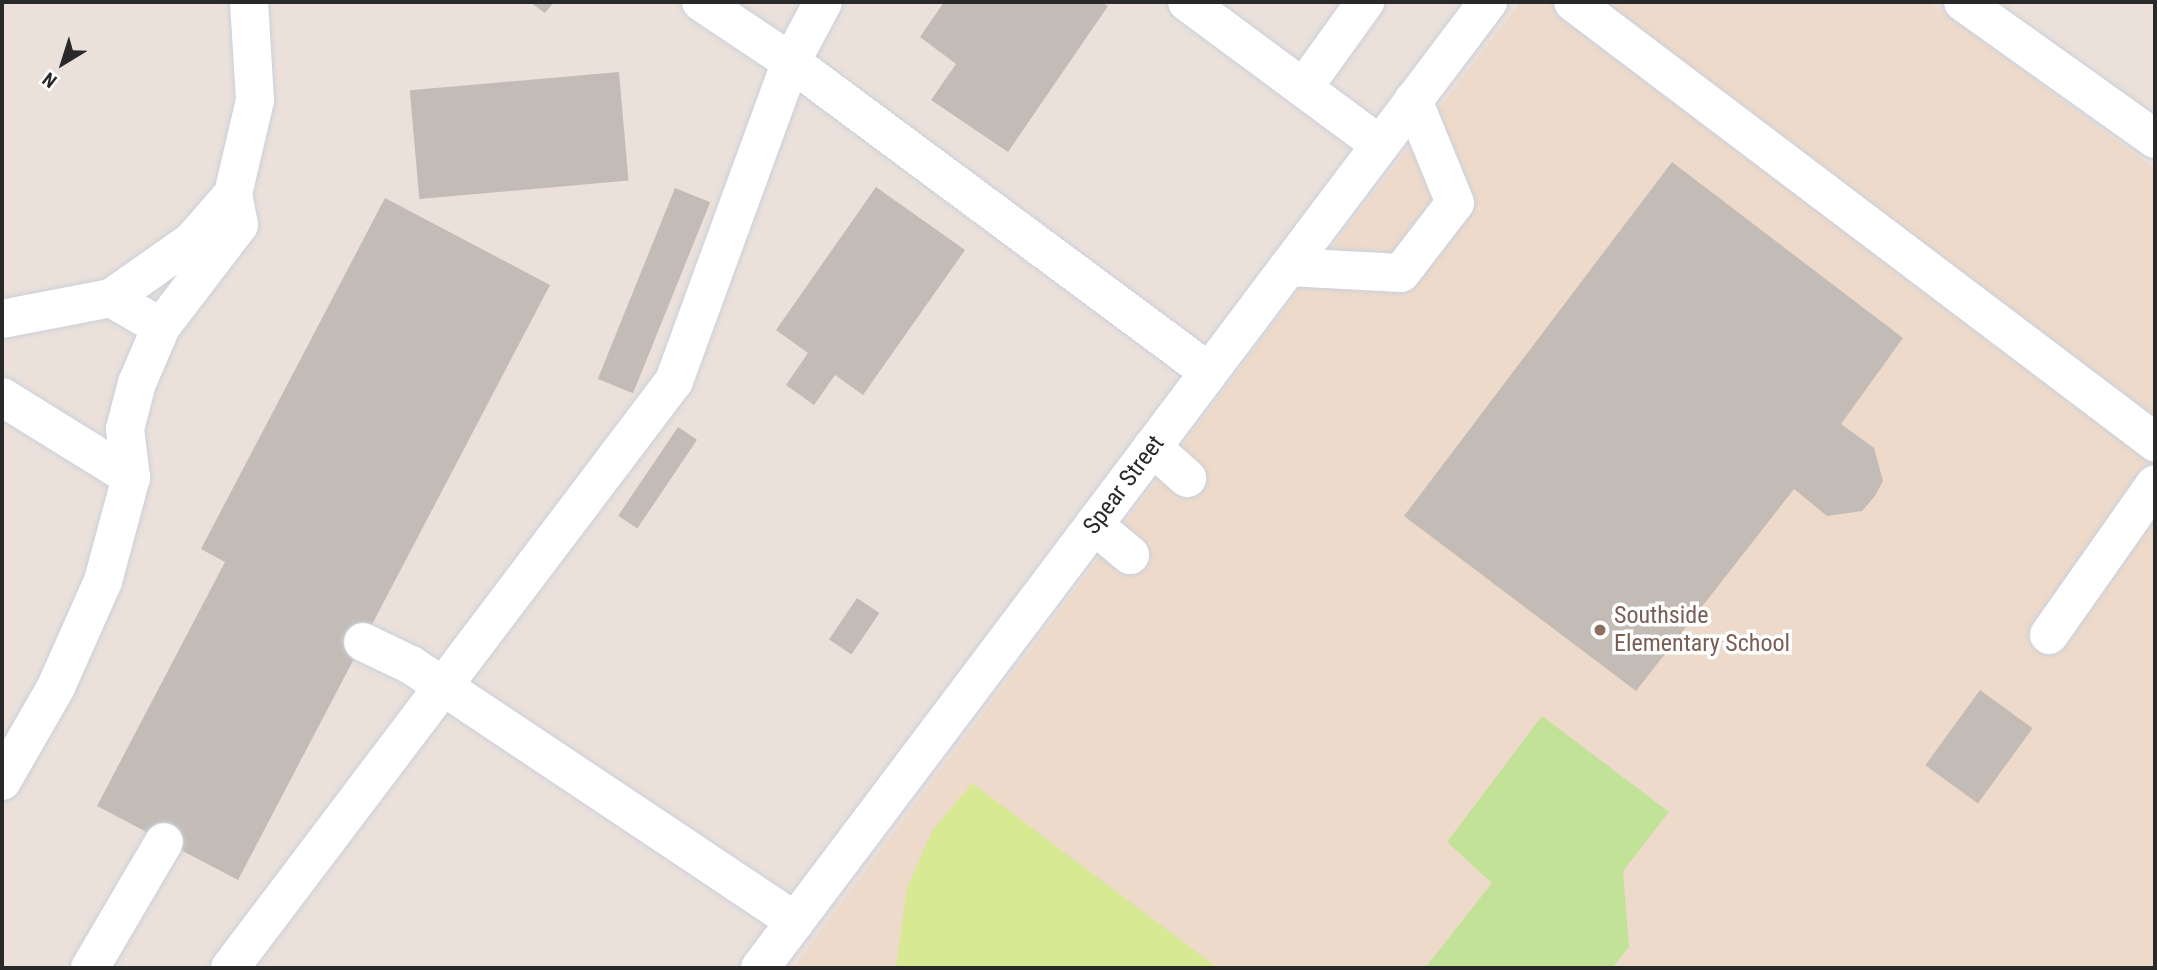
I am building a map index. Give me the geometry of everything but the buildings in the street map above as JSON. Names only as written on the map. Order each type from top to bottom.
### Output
[{"type":"street","points":[[2,781],[56,687],[103,581],[131,477],[125,429],[137,383],[161,327],[239,225],[233,194],[255,100],[249,2]]},
{"type":"street","points":[[701,2],[792,62],[1209,372]]},
{"type":"street","points":[[230,968],[674,380],[792,62],[823,2]]},
{"type":"street","points":[[1187,2],[1380,145]]},
{"type":"street","points":[[1304,87],[1366,2]]},
{"type":"street","name":"Spear Street","points":[[760,968],[1488,2]]},
{"type":"street","points":[[1573,2],[2155,442]]},
{"type":"street","points":[[1963,2],[2155,139]]},
{"type":"street","points":[[1288,267],[1401,273],[1455,203],[1413,100]]},
{"type":"street","points":[[2,319],[111,298],[192,241],[233,194]]},
{"type":"street","points":[[111,298],[161,327]]},
{"type":"street","points":[[2,397],[131,477]]},
{"type":"street","points":[[1152,447],[1187,478]]},
{"type":"street","points":[[2049,635],[2155,484]]},
{"type":"street","points":[[1094,525],[1130,555]]},
{"type":"street","points":[[363,642],[411,666],[441,690],[796,921]]},
{"type":"street","points":[[90,968],[164,842]]},
{"type":"shaded area","name":"Southside Elementary School","points":[[1521,2],[1929,2],[2155,169],[2155,968],[793,968],[1298,291]]},
{"type":"green space","points":[[1542,716],[1669,812],[1623,871],[1629,947],[1612,968],[1425,968],[1492,883],[1447,842]]},
{"type":"green space","points":[[972,783],[1218,968],[896,968],[907,888],[932,831]]},
{"type":"place","name":"Southside Elementary School","points":[[1600,630]]}]
